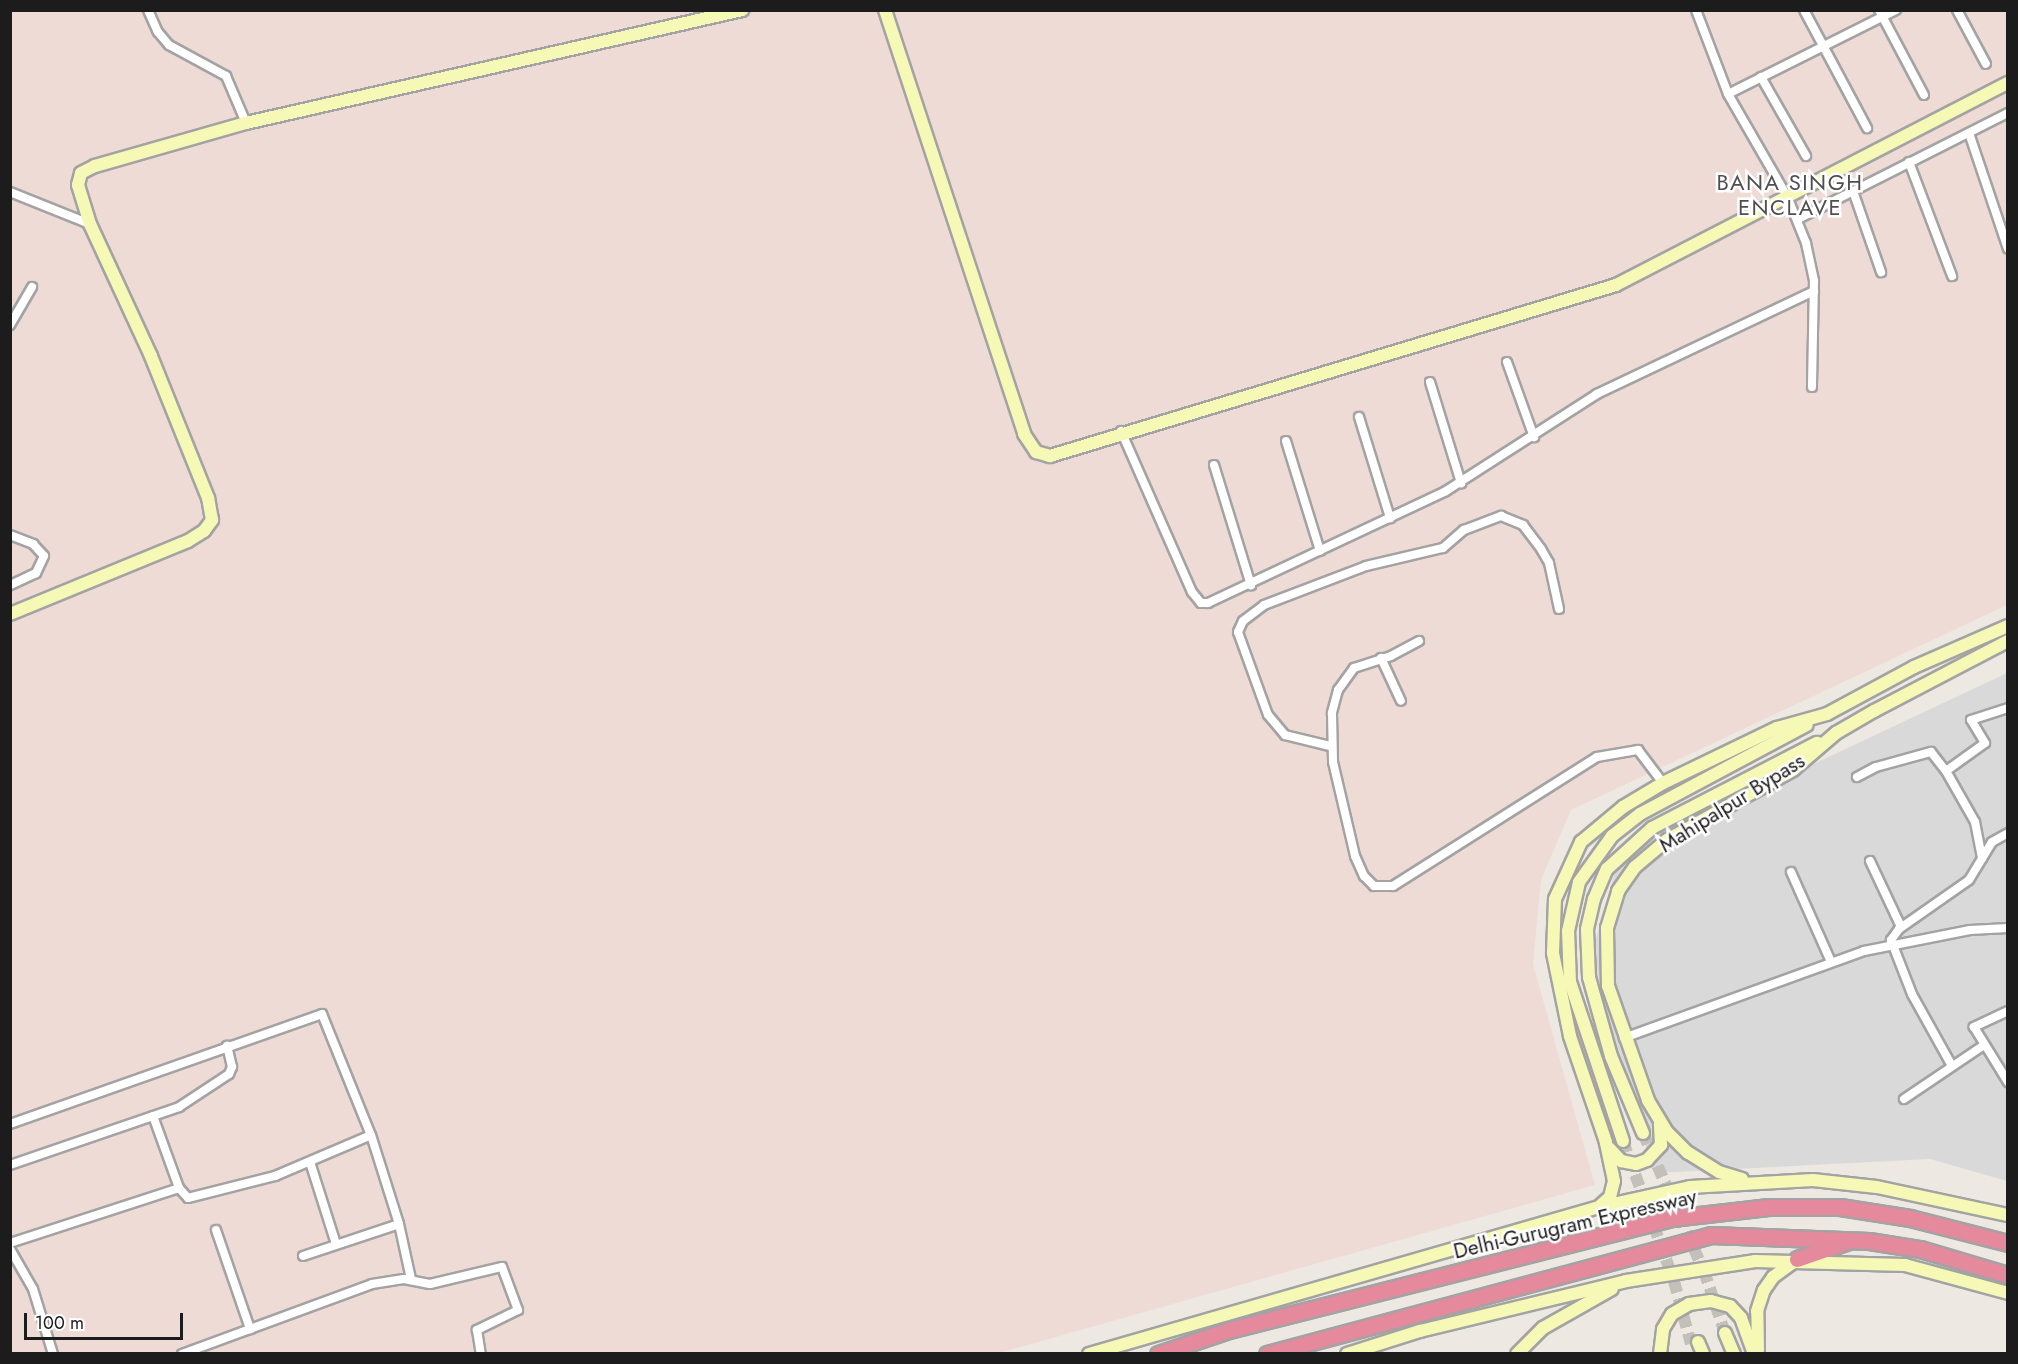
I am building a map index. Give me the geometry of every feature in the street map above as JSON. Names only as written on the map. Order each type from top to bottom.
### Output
[{"type":"highway","name":"Delhi-Gurugram Expressway","points":[[1158,1353],[1229,1330],[1672,1218],[1768,1207],[1839,1207],[1910,1218],[2007,1243]]},
{"type":"highway","name":"Delhi-Gurugram Expressway","points":[[1267,1353],[1701,1237],[1854,1239],[1920,1249],[2007,1275]]},
{"type":"highway","points":[[1797,1259],[1854,1239]]},
{"type":"street","points":[[148,10],[158,32],[170,45],[226,76],[246,123]]},
{"type":"street","points":[[10,614],[188,541],[204,531],[212,520],[208,498],[155,367],[90,224],[78,181],[83,171],[246,123],[742,10]]},
{"type":"street","points":[[885,10],[1030,445],[1036,452],[1050,456],[1121,431],[1616,285],[2007,83]]},
{"type":"street","points":[[1696,10],[1728,94],[1798,219],[1814,291],[1812,387]]},
{"type":"street","points":[[1804,10],[1867,128]]},
{"type":"street","points":[[1728,94],[1822,47],[1881,14],[1896,10]]},
{"type":"street","points":[[1957,10],[1986,64]]},
{"type":"street","points":[[1881,14],[1924,95]]},
{"type":"street","points":[[1761,77],[1806,156]]},
{"type":"street","points":[[1798,219],[2007,113]]},
{"type":"street","points":[[1969,133],[2007,249]]},
{"type":"street","points":[[1909,162],[1952,276]]},
{"type":"street","points":[[1853,191],[1881,272]]},
{"type":"street","points":[[10,192],[90,224]]},
{"type":"street","points":[[10,325],[32,287]]},
{"type":"street","points":[[1121,431],[1196,599],[1208,603],[1251,585],[1461,483],[1597,394],[1814,291]]},
{"type":"street","points":[[1507,362],[1534,437]]},
{"type":"street","points":[[1430,382],[1461,483]]},
{"type":"street","points":[[1359,417],[1390,518]]},
{"type":"street","points":[[1286,441],[1320,551]]},
{"type":"street","points":[[1214,465],[1251,585]]},
{"type":"street","points":[[1330,746],[1285,735],[1268,716],[1238,632],[1243,621],[1264,605],[1366,566],[1443,548],[1464,530],[1501,516],[1522,525],[1541,549],[1549,563],[1559,609]]},
{"type":"street","points":[[10,535],[39,548],[44,556],[36,573],[10,585]]},
{"type":"street","name":"Mahipalpur Bypass","points":[[1599,1207],[1614,1190],[1606,1142],[1558,990],[1553,953],[1555,899],[1572,858],[1594,829],[1663,783],[1778,728],[1827,714],[1914,667],[2007,626]]},
{"type":"street","points":[[1419,640],[1354,668],[1341,683],[1332,713],[1330,746],[1359,867],[1369,882],[1382,888],[1393,886],[1597,757],[1638,750],[1663,783]]},
{"type":"street","name":"Mahipalpur Bypass","points":[[1750,1180],[1706,1166],[1678,1144],[1658,1119],[1624,1038],[1608,986],[1605,955],[1607,928],[1626,878],[1667,840],[1793,770],[1836,733],[1909,690],[2007,641]]},
{"type":"street","points":[[1381,658],[1401,701]]},
{"type":"street","points":[[1946,771],[1986,743],[1971,720],[2007,708]]},
{"type":"street","points":[[1623,1141],[1570,982],[1568,931],[1579,882],[1612,836],[1640,814],[1827,714]]},
{"type":"street","points":[[1643,1133],[1607,1046],[1589,977],[1587,929],[1594,899],[1606,869],[1652,828],[1836,733]]},
{"type":"street","points":[[1857,777],[1876,767],[1931,753],[1946,771],[1975,822],[1982,861]]},
{"type":"street","points":[[1952,1066],[1912,994],[1892,945],[1892,936],[1969,880],[1992,842],[2007,833]]},
{"type":"street","points":[[1870,861],[1902,927]]},
{"type":"street","points":[[1791,872],[1831,962]]},
{"type":"street","points":[[1624,1038],[1831,962],[1892,945],[1970,930],[2007,928]]},
{"type":"street","points":[[2006,1078],[1984,1045],[1976,1024],[2007,1011]]},
{"type":"street","points":[[10,1124],[322,1014],[371,1135],[399,1224],[411,1279]]},
{"type":"street","points":[[1904,1099],[1984,1045]]},
{"type":"street","points":[[10,1165],[179,1107],[229,1074],[232,1062],[227,1046]]},
{"type":"street","points":[[153,1116],[183,1197],[191,1198],[310,1162],[371,1135]]},
{"type":"street","points":[[1606,1142],[1621,1161],[1635,1164],[1647,1160],[1661,1145],[1658,1119]]},
{"type":"street","points":[[310,1162],[336,1244]]},
{"type":"street","points":[[1089,1353],[1599,1207],[1690,1187],[1750,1180],[1813,1180],[1877,1187],[2007,1215]]},
{"type":"street","points":[[10,1243],[179,1188]]},
{"type":"street","points":[[303,1256],[399,1224]]},
{"type":"street","points":[[216,1230],[250,1329]]},
{"type":"street","points":[[10,1250],[33,1289],[53,1353]]},
{"type":"street","points":[[1756,1353],[1756,1324],[1764,1290],[1773,1277],[1797,1259]]},
{"type":"street","points":[[1347,1353],[1420,1331],[1626,1281],[1712,1265],[1797,1259],[1905,1265],[2007,1293]]},
{"type":"street","points":[[188,1352],[372,1284],[411,1279],[430,1284],[504,1268],[518,1310],[477,1330],[481,1353]]},
{"type":"street","points":[[1517,1353],[1543,1328],[1626,1281]]},
{"type":"street","points":[[1660,1353],[1663,1329],[1672,1314],[1689,1304],[1711,1301],[1730,1306],[1741,1318],[1756,1353]]},
{"type":"shaded area","points":[[10,11],[2007,11],[2007,605],[1571,810],[1541,880],[1533,964],[1595,1185],[999,1353],[11,1353]]},
{"type":"shaded area","points":[[2007,673],[2007,1181],[1930,1159],[1655,1173],[1586,973],[1620,855]]},
{"type":"tunnel","points":[[1643,1133],[1704,1271],[1725,1333]]},
{"type":"tunnel","points":[[1623,1141],[1674,1281],[1691,1344]]},
{"type":"district","name":"BANA SINGH ENCLAVE","points":[[1790,194]]}]
